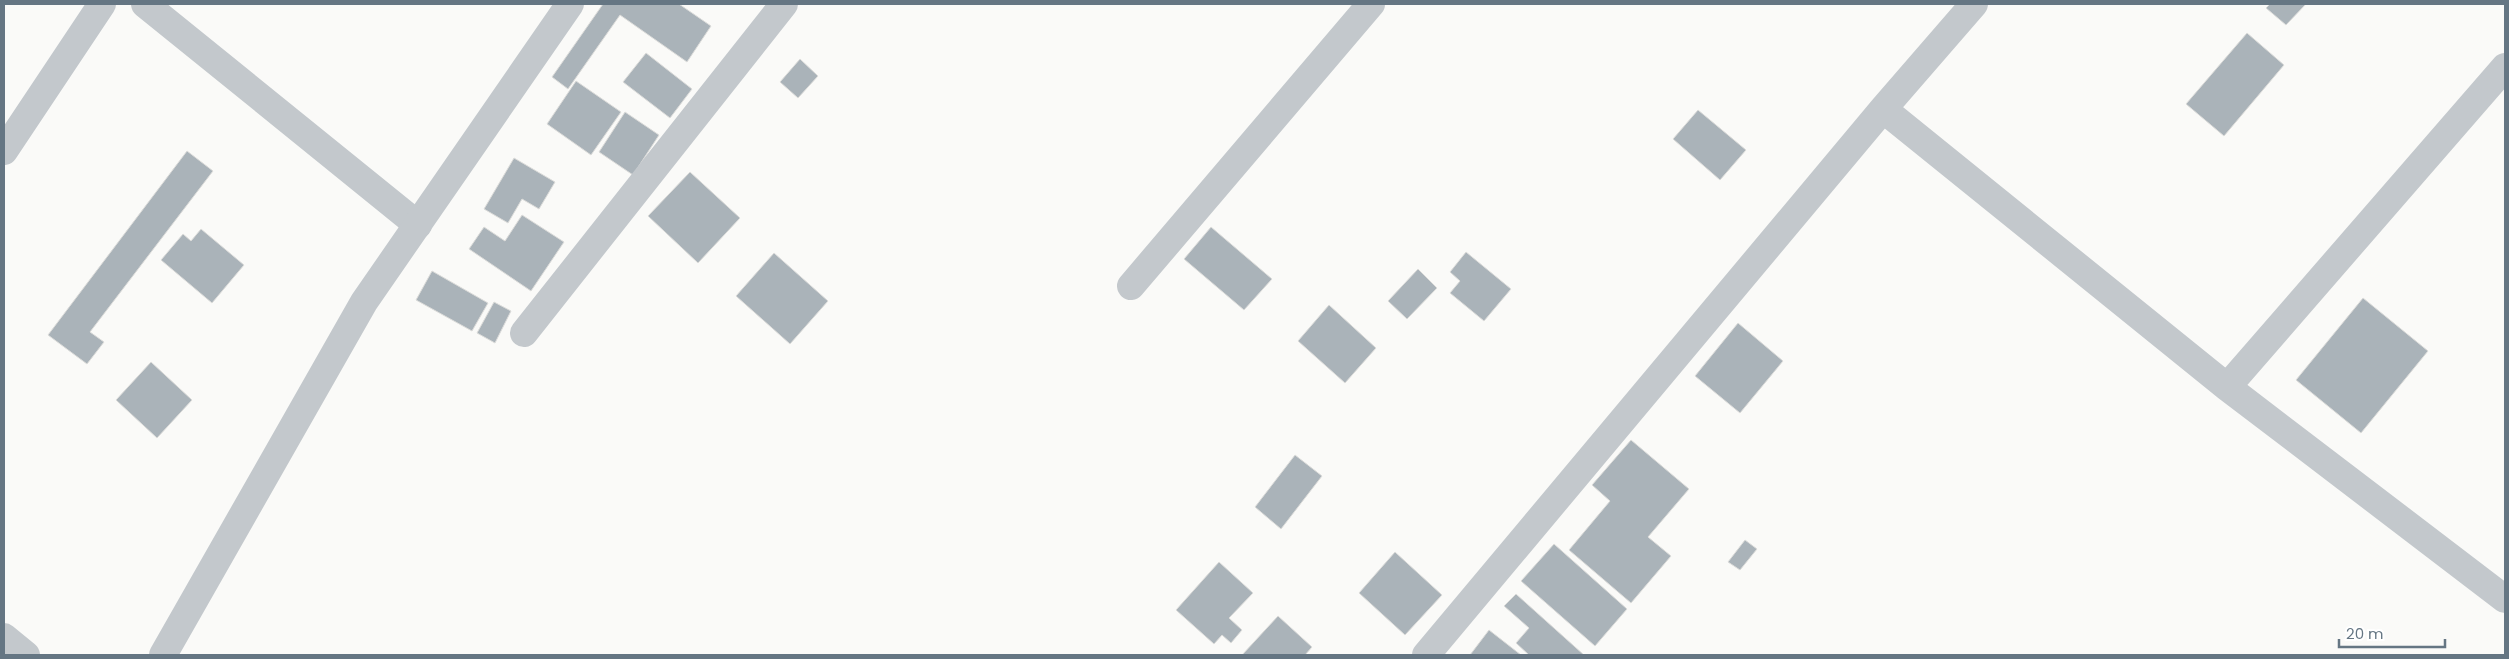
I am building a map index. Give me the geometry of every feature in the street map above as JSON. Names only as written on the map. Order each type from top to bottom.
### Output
[{"type":"street","points":[[4,151],[102,4]]},
{"type":"street","points":[[145,4],[418,225]]},
{"type":"street","points":[[162,655],[364,302],[570,4]]},
{"type":"street","points":[[524,333],[784,4]]},
{"type":"street","points":[[1131,286],[1372,4]]},
{"type":"street","points":[[1426,655],[1883,109],[1974,4]]},
{"type":"street","points":[[2227,387],[2505,67]]},
{"type":"street","points":[[1883,109],[2227,387],[2505,599]]},
{"type":"street","points":[[4,637],[26,655]]},
{"type":"building","points":[[603,4],[679,4],[711,26],[687,62],[620,15],[568,89],[552,77]]},
{"type":"building","points":[[2270,4],[2306,4],[2286,25],[2266,8]]},
{"type":"building","points":[[2247,33],[2284,65],[2224,136],[2186,104]]},
{"type":"building","points":[[646,53],[692,89],[670,118],[623,82]]},
{"type":"building","points":[[800,59],[818,76],[798,98],[780,82]]},
{"type":"building","points":[[576,81],[621,112],[591,155],[547,124]]},
{"type":"building","points":[[1698,110],[1746,150],[1720,180],[1673,139]]},
{"type":"building","points":[[625,112],[659,135],[633,175],[599,152]]},
{"type":"building","points":[[187,151],[213,171],[90,332],[104,342],[87,364],[48,335]]},
{"type":"building","points":[[514,158],[555,182],[539,209],[522,199],[508,223],[484,209]]},
{"type":"building","points":[[690,172],[740,218],[698,263],[648,216]]},
{"type":"building","points":[[522,215],[564,242],[531,291],[469,249],[484,227],[505,241]]},
{"type":"building","points":[[1211,227],[1272,279],[1244,310],[1184,259]]},
{"type":"building","points":[[201,229],[244,265],[212,303],[161,260],[183,234],[191,241]]},
{"type":"building","points":[[1466,252],[1511,289],[1484,321],[1450,293],[1460,281],[1450,272]]},
{"type":"building","points":[[774,253],[828,301],[790,344],[736,296]]},
{"type":"building","points":[[1418,269],[1437,288],[1407,319],[1388,301]]},
{"type":"building","points":[[432,271],[488,303],[472,331],[416,300]]},
{"type":"building","points":[[2363,298],[2428,351],[2361,433],[2296,380]]},
{"type":"building","points":[[494,302],[511,311],[495,343],[477,333]]},
{"type":"building","points":[[1329,305],[1376,348],[1345,383],[1298,341]]},
{"type":"building","points":[[1738,323],[1783,361],[1740,413],[1695,376]]},
{"type":"building","points":[[151,362],[192,400],[157,438],[116,400]]},
{"type":"building","points":[[1631,440],[1689,489],[1648,537],[1671,556],[1631,603],[1569,550],[1610,501],[1592,485]]},
{"type":"building","points":[[1295,455],[1322,476],[1281,529],[1255,507]]},
{"type":"building","points":[[1745,540],[1757,549],[1740,570],[1728,562]]},
{"type":"building","points":[[1554,544],[1627,609],[1595,646],[1521,581]]},
{"type":"building","points":[[1395,552],[1442,595],[1405,635],[1359,593]]},
{"type":"building","points":[[1219,562],[1253,593],[1229,618],[1242,630],[1231,643],[1222,635],[1214,644],[1176,610]]},
{"type":"building","points":[[1516,594],[1584,655],[1529,655],[1516,643],[1529,628],[1504,606]]},
{"type":"building","points":[[1278,616],[1312,647],[1305,655],[1242,655]]},
{"type":"building","points":[[1489,630],[1521,655],[1470,655]]}]
